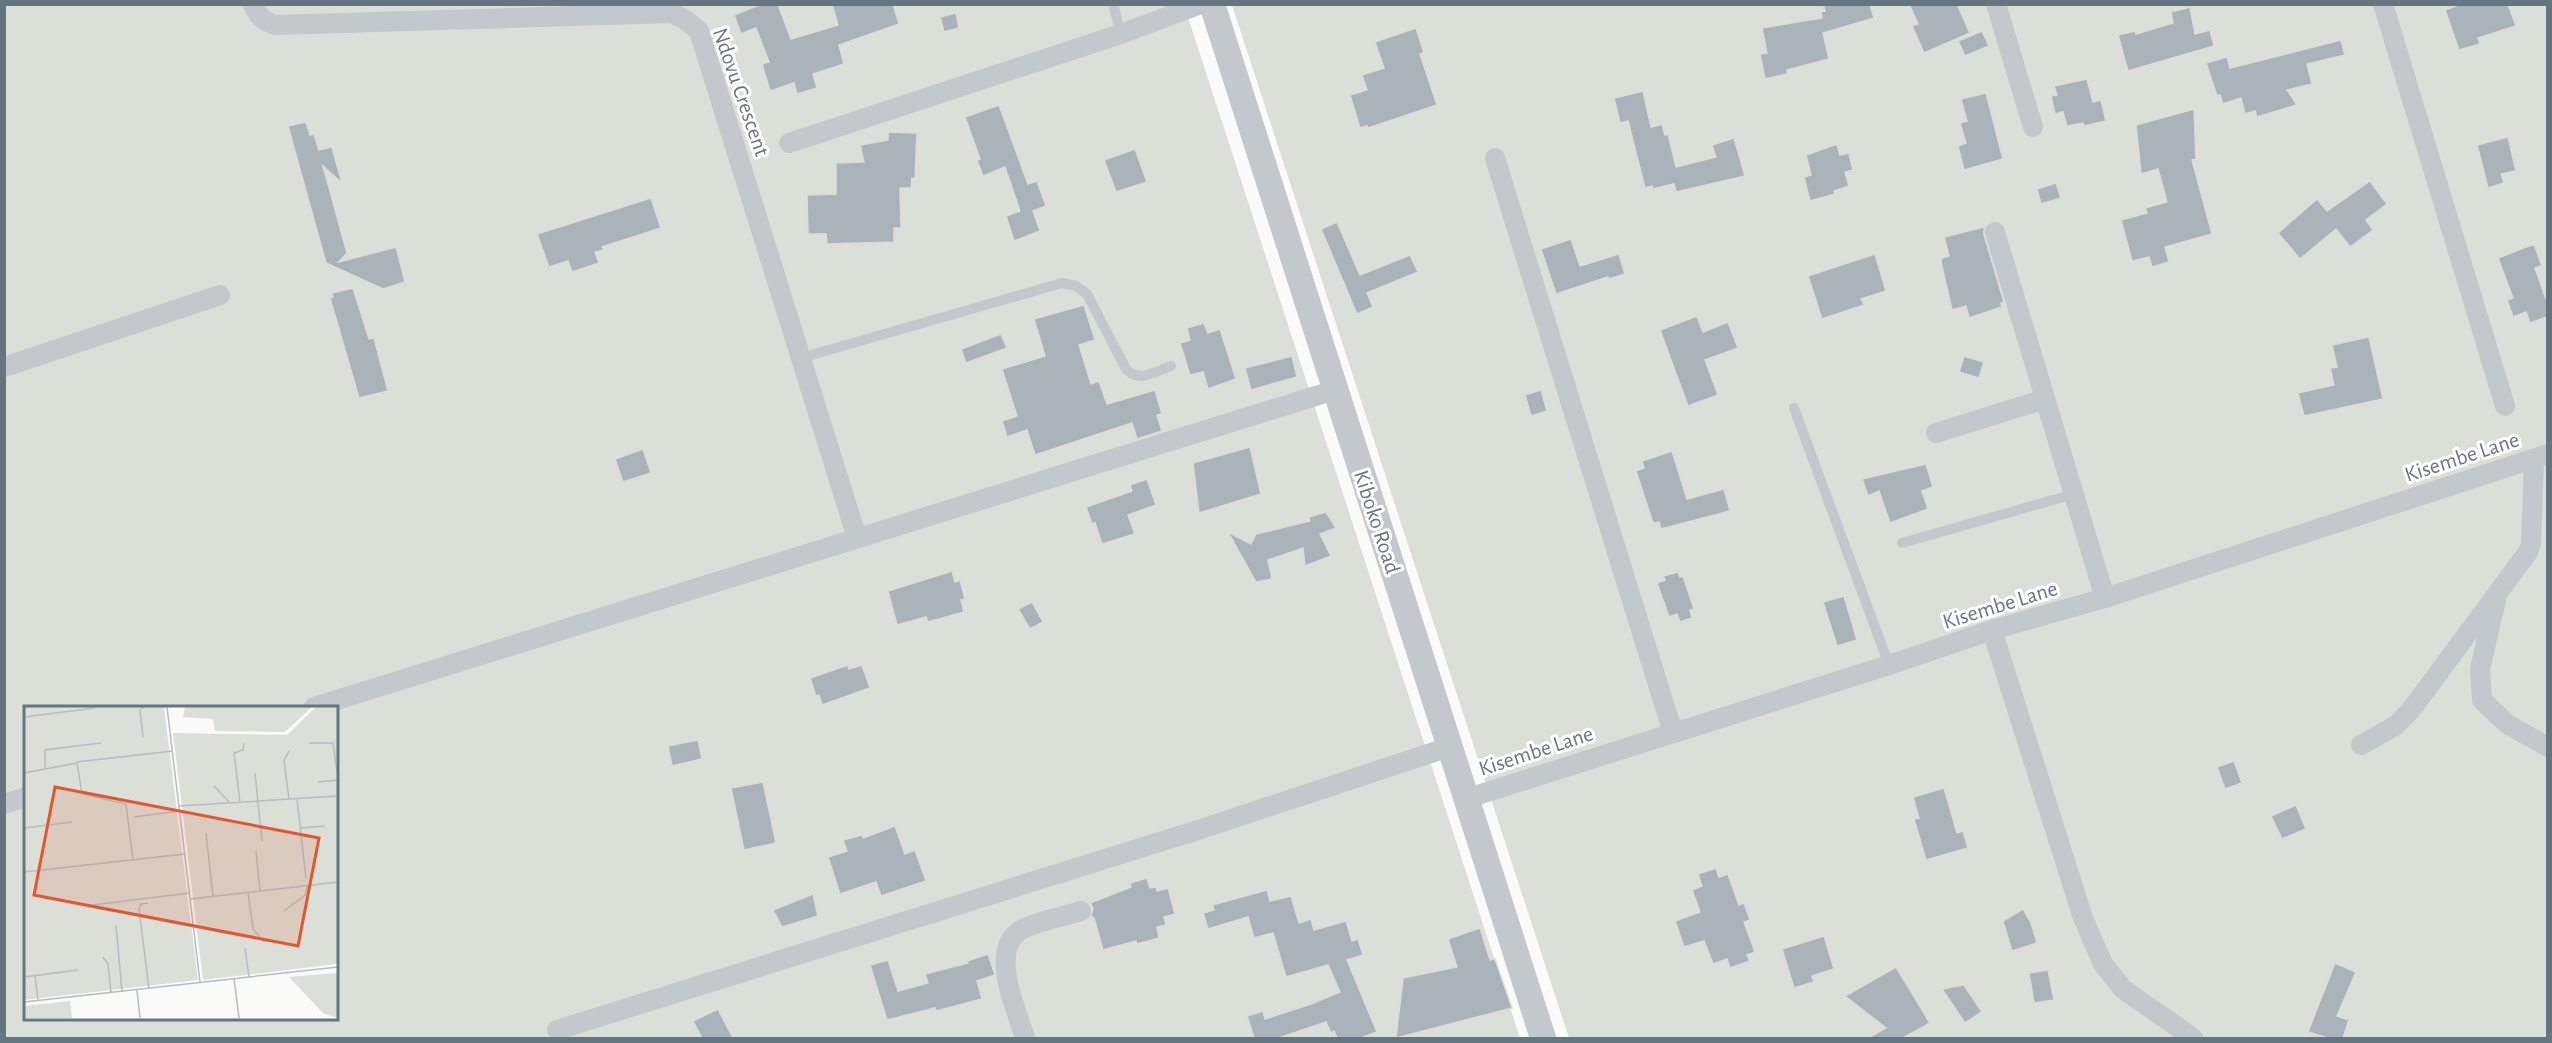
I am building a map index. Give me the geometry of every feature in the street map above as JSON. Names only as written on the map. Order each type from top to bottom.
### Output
[{"type":"street","name":"Ndovu Crescent","points":[[253,4],[255,11],[265,21],[275,25],[672,13],[686,20],[699,31],[857,538]]},
{"type":"street","points":[[789,142],[1121,34],[1202,4]]},
{"type":"street","name":"Kiboko Road","points":[[1212,4],[1543,1038]]},
{"type":"street","points":[[1996,4],[2033,127]]},
{"type":"street","points":[[2383,4],[2505,406]]},
{"type":"street","points":[[1495,158],[1673,733]]},
{"type":"street","points":[[1995,232],[2105,598]]},
{"type":"street","points":[[4,367],[220,295]]},
{"type":"street","points":[[317,706],[1335,390]]},
{"type":"street","points":[[1936,433],[2045,399]]},
{"type":"street","points":[[2361,745],[2395,726],[2411,710],[2523,561],[2531,544],[2540,457]]},
{"type":"street","name":"Kisembe Lane","points":[[1465,799],[1889,665],[1992,630],[2105,598],[2540,457]]},
{"type":"street","points":[[2498,595],[2480,669],[2482,700],[2507,723],[2547,747]]},
{"type":"street","points":[[1992,630],[2083,918],[2103,964],[2123,989],[2193,1038]]},
{"type":"street","points":[[557,1030],[1198,830],[1449,747]]},
{"type":"street","points":[[4,804],[24,798]]},
{"type":"street","points":[[1025,1038],[1009,986],[1005,964],[1007,946],[1019,931],[1081,912]]},
{"type":"lane","points":[[1113,4],[1121,34]]},
{"type":"lane","points":[[801,358],[1062,283],[1076,286],[1087,294],[1126,369],[1132,375],[1140,377],[1171,366]]},
{"type":"lane","points":[[1794,408],[1889,665]]},
{"type":"lane","points":[[1902,543],[2074,494]]},
{"type":"shaded area","points":[[5,5],[1184,5],[1520,1038],[5,1038]]},
{"type":"shaded area","points":[[1232,5],[2547,5],[2547,1038],[1569,1038]]},
{"type":"building","points":[[761,4],[778,4],[791,39],[838,25],[832,4],[893,4],[899,24],[839,45],[844,64],[813,74],[817,88],[797,94],[794,83],[770,91],[762,64],[769,62],[756,28],[741,34],[734,15]]},
{"type":"building","points":[[1823,4],[1870,4],[1874,18],[1823,33],[1829,59],[1787,70],[1787,74],[1765,79],[1760,54],[1767,53],[1762,28],[1822,18],[1821,12],[1825,11]]},
{"type":"building","points":[[1909,4],[1957,4],[1970,33],[1924,53],[1912,26],[1918,24]]},
{"type":"building","points":[[2461,4],[2508,4],[2516,26],[2478,38],[2480,44],[2459,50],[2445,10]]},
{"type":"building","points":[[2190,7],[2195,34],[2210,30],[2214,46],[2128,71],[2118,35],[2135,31],[2136,34],[2173,23],[2171,12]]},
{"type":"building","points":[[956,13],[959,28],[944,32],[940,17]]},
{"type":"building","points":[[1416,28],[1424,53],[1420,54],[1437,105],[1368,128],[1367,126],[1360,128],[1350,95],[1367,90],[1362,75],[1384,68],[1375,42]]},
{"type":"building","points":[[1982,31],[1989,46],[1965,56],[1958,41]]},
{"type":"building","points":[[2341,40],[2345,55],[2307,64],[2312,84],[2287,90],[2297,105],[2257,117],[2255,111],[2245,114],[2241,98],[2223,104],[2220,95],[2217,96],[2206,63],[2227,57],[2230,68]]},
{"type":"building","points":[[2087,79],[2093,102],[2101,100],[2106,121],[2084,126],[2083,123],[2067,126],[2063,112],[2055,114],[2051,96],[2057,95],[2054,86]]},
{"type":"building","points":[[1643,91],[1651,127],[1662,124],[1665,135],[1668,134],[1676,167],[1716,157],[1712,145],[1734,138],[1745,176],[1676,192],[1674,184],[1653,189],[1652,186],[1645,188],[1628,121],[1620,123],[1614,98]]},
{"type":"building","points":[[1986,93],[2003,159],[1964,170],[1958,146],[1966,143],[1960,123],[1967,121],[1961,99]]},
{"type":"building","points":[[999,105],[1028,184],[1037,181],[1046,206],[1033,211],[1040,231],[1014,241],[1006,216],[1020,211],[1005,167],[983,176],[977,160],[980,159],[965,117]]},
{"type":"building","points":[[2194,109],[2196,159],[2192,160],[2212,234],[2165,247],[2169,262],[2152,267],[2149,257],[2132,261],[2121,220],[2147,213],[2145,208],[2167,202],[2158,169],[2141,174],[2136,125]]},
{"type":"building","points":[[306,122],[310,135],[314,134],[319,150],[332,147],[342,183],[323,166],[347,253],[339,262],[396,247],[405,282],[383,289],[326,263],[288,126]]},
{"type":"building","points":[[888,132],[917,133],[915,179],[912,178],[911,188],[900,188],[901,228],[894,228],[894,242],[827,244],[826,234],[808,234],[807,195],[836,194],[836,163],[864,162],[860,145],[888,140]]},
{"type":"building","points":[[2508,137],[2516,171],[2501,174],[2504,183],[2488,188],[2477,145]]},
{"type":"building","points":[[1837,144],[1840,155],[1849,153],[1853,170],[1845,172],[1849,186],[1834,191],[1835,194],[1810,201],[1804,177],[1811,175],[1806,155]]},
{"type":"building","points":[[1135,149],[1147,182],[1116,192],[1104,160]]},
{"type":"building","points":[[2370,181],[2387,204],[2366,220],[2373,230],[2350,247],[2336,229],[2300,259],[2278,233],[2317,199],[2327,211]]},
{"type":"building","points":[[2056,183],[2061,198],[2041,204],[2037,189]]},
{"type":"building","points":[[651,198],[661,228],[602,247],[604,250],[595,252],[599,263],[572,272],[568,261],[549,267],[537,234]]},
{"type":"building","points":[[1337,222],[1360,275],[1410,255],[1418,272],[1367,293],[1373,307],[1357,314],[1321,229]]},
{"type":"building","points":[[1984,227],[1984,235],[2004,302],[2001,303],[2002,307],[1969,318],[1966,306],[1952,310],[1941,262],[1942,258],[1949,256],[1944,237]]},
{"type":"building","points":[[1571,239],[1580,266],[1619,254],[1625,274],[1609,279],[1608,277],[1556,294],[1541,249]]},
{"type":"building","points":[[2534,244],[2542,266],[2535,268],[2547,302],[2547,317],[2530,323],[2526,312],[2513,317],[2507,300],[2513,298],[2498,258]]},
{"type":"building","points":[[1875,254],[1886,291],[1861,299],[1864,305],[1822,319],[1808,276]]},
{"type":"building","points":[[353,288],[369,339],[374,338],[388,391],[359,398],[330,298],[333,297],[332,293]]},
{"type":"building","points":[[1084,305],[1095,340],[1079,345],[1091,384],[1099,381],[1107,404],[1155,390],[1162,414],[1157,415],[1162,431],[1137,439],[1132,423],[1035,455],[1027,430],[1007,437],[1002,421],[1017,416],[1002,369],[1045,356],[1034,319]]},
{"type":"building","points":[[1697,316],[1703,332],[1728,322],[1738,348],[1705,360],[1718,395],[1688,406],[1660,330]]},
{"type":"building","points":[[1204,323],[1208,333],[1220,329],[1236,379],[1208,389],[1203,372],[1190,375],[1180,343],[1190,340],[1187,328]]},
{"type":"building","points":[[1001,334],[1007,348],[966,363],[961,349]]},
{"type":"building","points":[[2369,337],[2383,399],[2304,416],[2298,393],[2334,385],[2330,368],[2337,367],[2332,345]]},
{"type":"building","points":[[1292,356],[1297,377],[1251,390],[1245,368]]},
{"type":"building","points":[[1964,356],[1984,362],[1979,378],[1959,372]]},
{"type":"building","points":[[1541,390],[1547,411],[1531,416],[1525,395]]},
{"type":"building","points":[[1250,447],[1261,494],[1199,513],[1193,463]]},
{"type":"building","points":[[643,449],[651,473],[623,482],[615,459]]},
{"type":"building","points":[[1672,451],[1687,499],[1724,489],[1730,511],[1661,529],[1659,522],[1653,523],[1636,471],[1644,468],[1642,461]]},
{"type":"building","points":[[1926,464],[1933,487],[1922,491],[1928,509],[1890,523],[1879,491],[1868,496],[1862,479]]},
{"type":"building","points":[[1147,479],[1156,505],[1128,515],[1135,534],[1102,544],[1095,523],[1092,524],[1086,507],[1132,491],[1130,485]]},
{"type":"building","points":[[1326,512],[1336,528],[1320,534],[1331,556],[1305,566],[1303,548],[1268,560],[1272,579],[1256,582],[1228,532],[1251,544],[1256,534],[1310,521],[1309,517]]},
{"type":"building","points":[[952,571],[955,582],[960,580],[965,599],[961,600],[964,612],[928,622],[926,617],[897,625],[888,591]]},
{"type":"building","points":[[1678,572],[1680,577],[1683,576],[1694,609],[1690,610],[1692,618],[1680,622],[1677,614],[1669,617],[1657,583],[1665,580],[1663,576]]},
{"type":"building","points":[[1844,596],[1857,640],[1837,646],[1823,602]]},
{"type":"building","points":[[1032,602],[1043,622],[1030,629],[1018,609]]},
{"type":"building","points":[[848,665],[849,669],[862,665],[870,688],[822,705],[819,695],[816,696],[810,678]]},
{"type":"building","points":[[698,740],[702,759],[672,766],[668,746]]},
{"type":"building","points":[[2234,761],[2242,783],[2225,789],[2217,767]]},
{"type":"building","points":[[763,782],[776,843],[744,850],[731,788]]},
{"type":"building","points":[[1944,788],[1957,833],[1963,831],[1968,848],[1926,860],[1914,819],[1919,818],[1913,797]]},
{"type":"building","points":[[2296,805],[2306,829],[2282,839],[2271,816]]},
{"type":"building","points":[[895,826],[905,854],[915,850],[926,881],[881,896],[876,882],[840,894],[828,857],[847,851],[843,840],[862,835],[863,838]]},
{"type":"building","points":[[1716,868],[1719,877],[1728,874],[1739,905],[1744,903],[1750,920],[1744,922],[1755,952],[1747,955],[1750,961],[1730,968],[1727,959],[1713,964],[1704,941],[1684,947],[1675,921],[1700,912],[1692,890],[1702,886],[1698,874]]},
{"type":"building","points":[[1147,878],[1150,888],[1156,887],[1157,891],[1168,888],[1175,914],[1164,917],[1166,925],[1157,927],[1159,938],[1137,944],[1136,941],[1103,950],[1094,918],[1091,916],[1093,908],[1090,903],[1131,887],[1130,883]]},
{"type":"building","points":[[1267,890],[1270,901],[1291,896],[1299,923],[1311,919],[1314,930],[1346,921],[1352,941],[1358,939],[1363,955],[1347,960],[1377,1032],[1361,1038],[1337,1038],[1334,1031],[1331,1033],[1326,1022],[1279,1038],[1254,1038],[1247,1016],[1263,1011],[1265,1019],[1340,992],[1328,965],[1286,977],[1273,933],[1254,938],[1248,917],[1208,929],[1203,913],[1214,910],[1212,905]]},
{"type":"building","points":[[813,894],[818,916],[782,927],[773,910]]},
{"type":"building","points":[[2023,909],[2031,923],[2037,943],[2012,951],[2003,921]]},
{"type":"building","points":[[1480,928],[1490,960],[1495,959],[1512,1008],[1396,1038],[1403,978],[1457,967],[1448,939]]},
{"type":"building","points":[[1824,936],[1834,969],[1812,976],[1814,982],[1794,988],[1782,949]]},
{"type":"building","points":[[988,954],[995,975],[977,981],[982,999],[887,1020],[870,965],[888,960],[898,991],[928,983],[925,974],[968,963],[967,961]]},
{"type":"building","points":[[2335,963],[2356,972],[2337,1016],[2349,1020],[2343,1038],[2328,1038],[2308,1032]]},
{"type":"building","points":[[1896,967],[1930,1023],[1903,1038],[1868,1038],[1886,1028],[1845,996]]},
{"type":"building","points":[[2048,970],[2054,1000],[2034,1003],[2029,973]]},
{"type":"building","points":[[1964,985],[1982,1012],[1965,1023],[1942,989]]},
{"type":"building","points":[[718,1009],[733,1038],[702,1038],[693,1021]]}]
